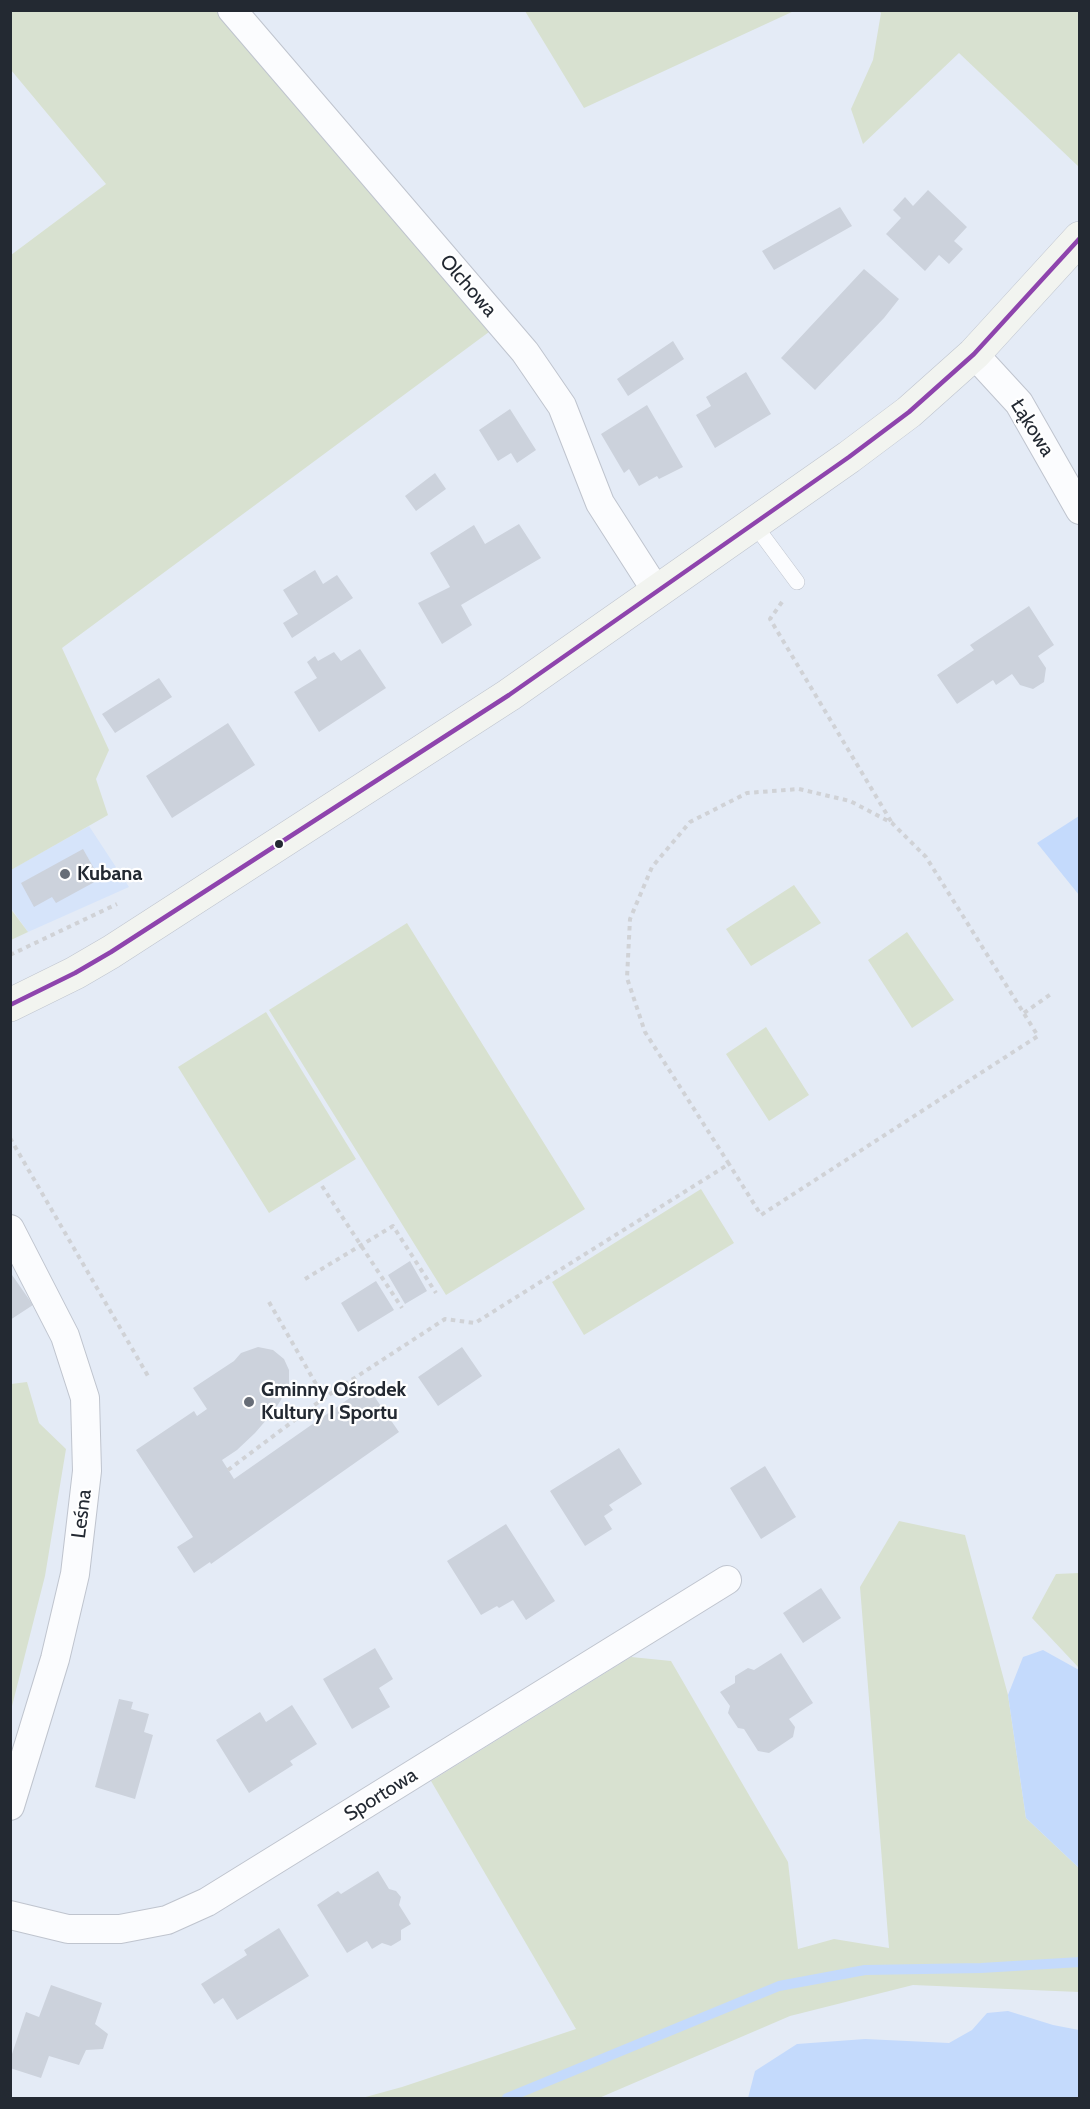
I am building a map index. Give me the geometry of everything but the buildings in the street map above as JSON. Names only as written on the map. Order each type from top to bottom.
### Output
[{"type":"main road","points":[[10,1005],[75,973],[111,952],[473,719],[849,457],[909,412],[974,354],[1080,238]]},
{"type":"street","name":"Olchowa","points":[[232,10],[525,352],[562,406],[600,503],[657,592]]},
{"type":"street","name":"Łąkowa","points":[[974,354],[1019,403],[1080,510]]},
{"type":"street","name":"Leśna","points":[[10,1230],[65,1336],[85,1398],[87,1471],[75,1574],[55,1659],[10,1806]]},
{"type":"street","name":"Sportowa","points":[[10,1915],[68,1929],[120,1929],[167,1920],[207,1902],[727,1580]]},
{"type":"lane","points":[[754,524],[797,582]]},
{"type":"path","points":[[797,582],[770,619],[892,823],[926,857],[1038,1036],[761,1215],[645,1032],[627,978],[630,919],[652,867],[690,822],[747,793],[799,789],[850,801],[892,823]]},
{"type":"path","points":[[1023,1013],[1051,994]]},
{"type":"path","points":[[10,1138],[148,1376]]},
{"type":"path","points":[[228,1470],[324,1398],[445,1319],[475,1323],[729,1164]]},
{"type":"path","points":[[322,1186],[402,1308]]},
{"type":"path","points":[[305,1279],[393,1226],[436,1293]]},
{"type":"path","points":[[269,1302],[324,1398]]},
{"type":"shaded area","points":[[1079,816],[1079,895],[1037,843]]},
{"type":"shaded area","points":[[89,826],[129,887],[28,932],[11,908],[10,870]]},
{"type":"shaded area","points":[[1043,1650],[1079,1670],[1079,1868],[1026,1818],[1008,1695],[1023,1657]]},
{"type":"shaded area","points":[[1008,2011],[1053,2025],[1079,2030],[1079,2098],[748,2098],[755,2071],[797,2044],[865,2039],[949,2043],[972,2030],[987,2013]]},
{"type":"green space","points":[[11,11],[220,11],[493,329],[62,648],[109,750],[96,779],[108,815],[11,870],[11,255],[106,184],[11,70]]},
{"type":"green space","points":[[525,11],[794,11],[584,108]]},
{"type":"green space","points":[[879,11],[1079,11],[1079,167],[959,53],[863,144],[851,109],[873,60],[881,13]]},
{"type":"green space","points":[[794,885],[821,923],[751,966],[726,929]]},
{"type":"green space","points":[[10,908],[28,932],[11,940],[10,940]]},
{"type":"green space","points":[[407,923],[585,1209],[446,1295],[269,1010]]},
{"type":"green space","points":[[907,932],[954,1000],[912,1028],[868,960]]},
{"type":"green space","points":[[266,1012],[356,1159],[269,1213],[178,1067]]},
{"type":"green space","points":[[766,1027],[809,1095],[769,1121],[726,1054]]},
{"type":"green space","points":[[701,1189],[734,1243],[584,1335],[552,1282]]},
{"type":"green space","points":[[27,1382],[39,1423],[66,1449],[45,1576],[11,1710],[11,1384]]},
{"type":"green space","points":[[899,1521],[965,1535],[1008,1695],[1026,1818],[1079,1868],[1079,1992],[913,1985],[790,2016],[599,2098],[362,2098],[402,2087],[576,2029],[431,1781],[631,1657],[671,1661],[788,1862],[798,1949],[834,1939],[889,1948],[860,1587]]},
{"type":"green space","points":[[1080,1573],[1079,1668],[1032,1618],[1056,1574]]},
{"type":"waterway","points":[[507,2098],[779,1986],[865,1970],[981,1968],[1080,1962]]},
{"type":"transit line","points":[[10,1005],[75,973],[111,952],[509,695],[849,457],[909,412],[974,354],[1080,238]]},
{"type":"place","name":"Kubana","points":[[65,874]]},
{"type":"place","name":"Gminny Ośrodek Kultury I Sportu","points":[[249,1402]]}]
